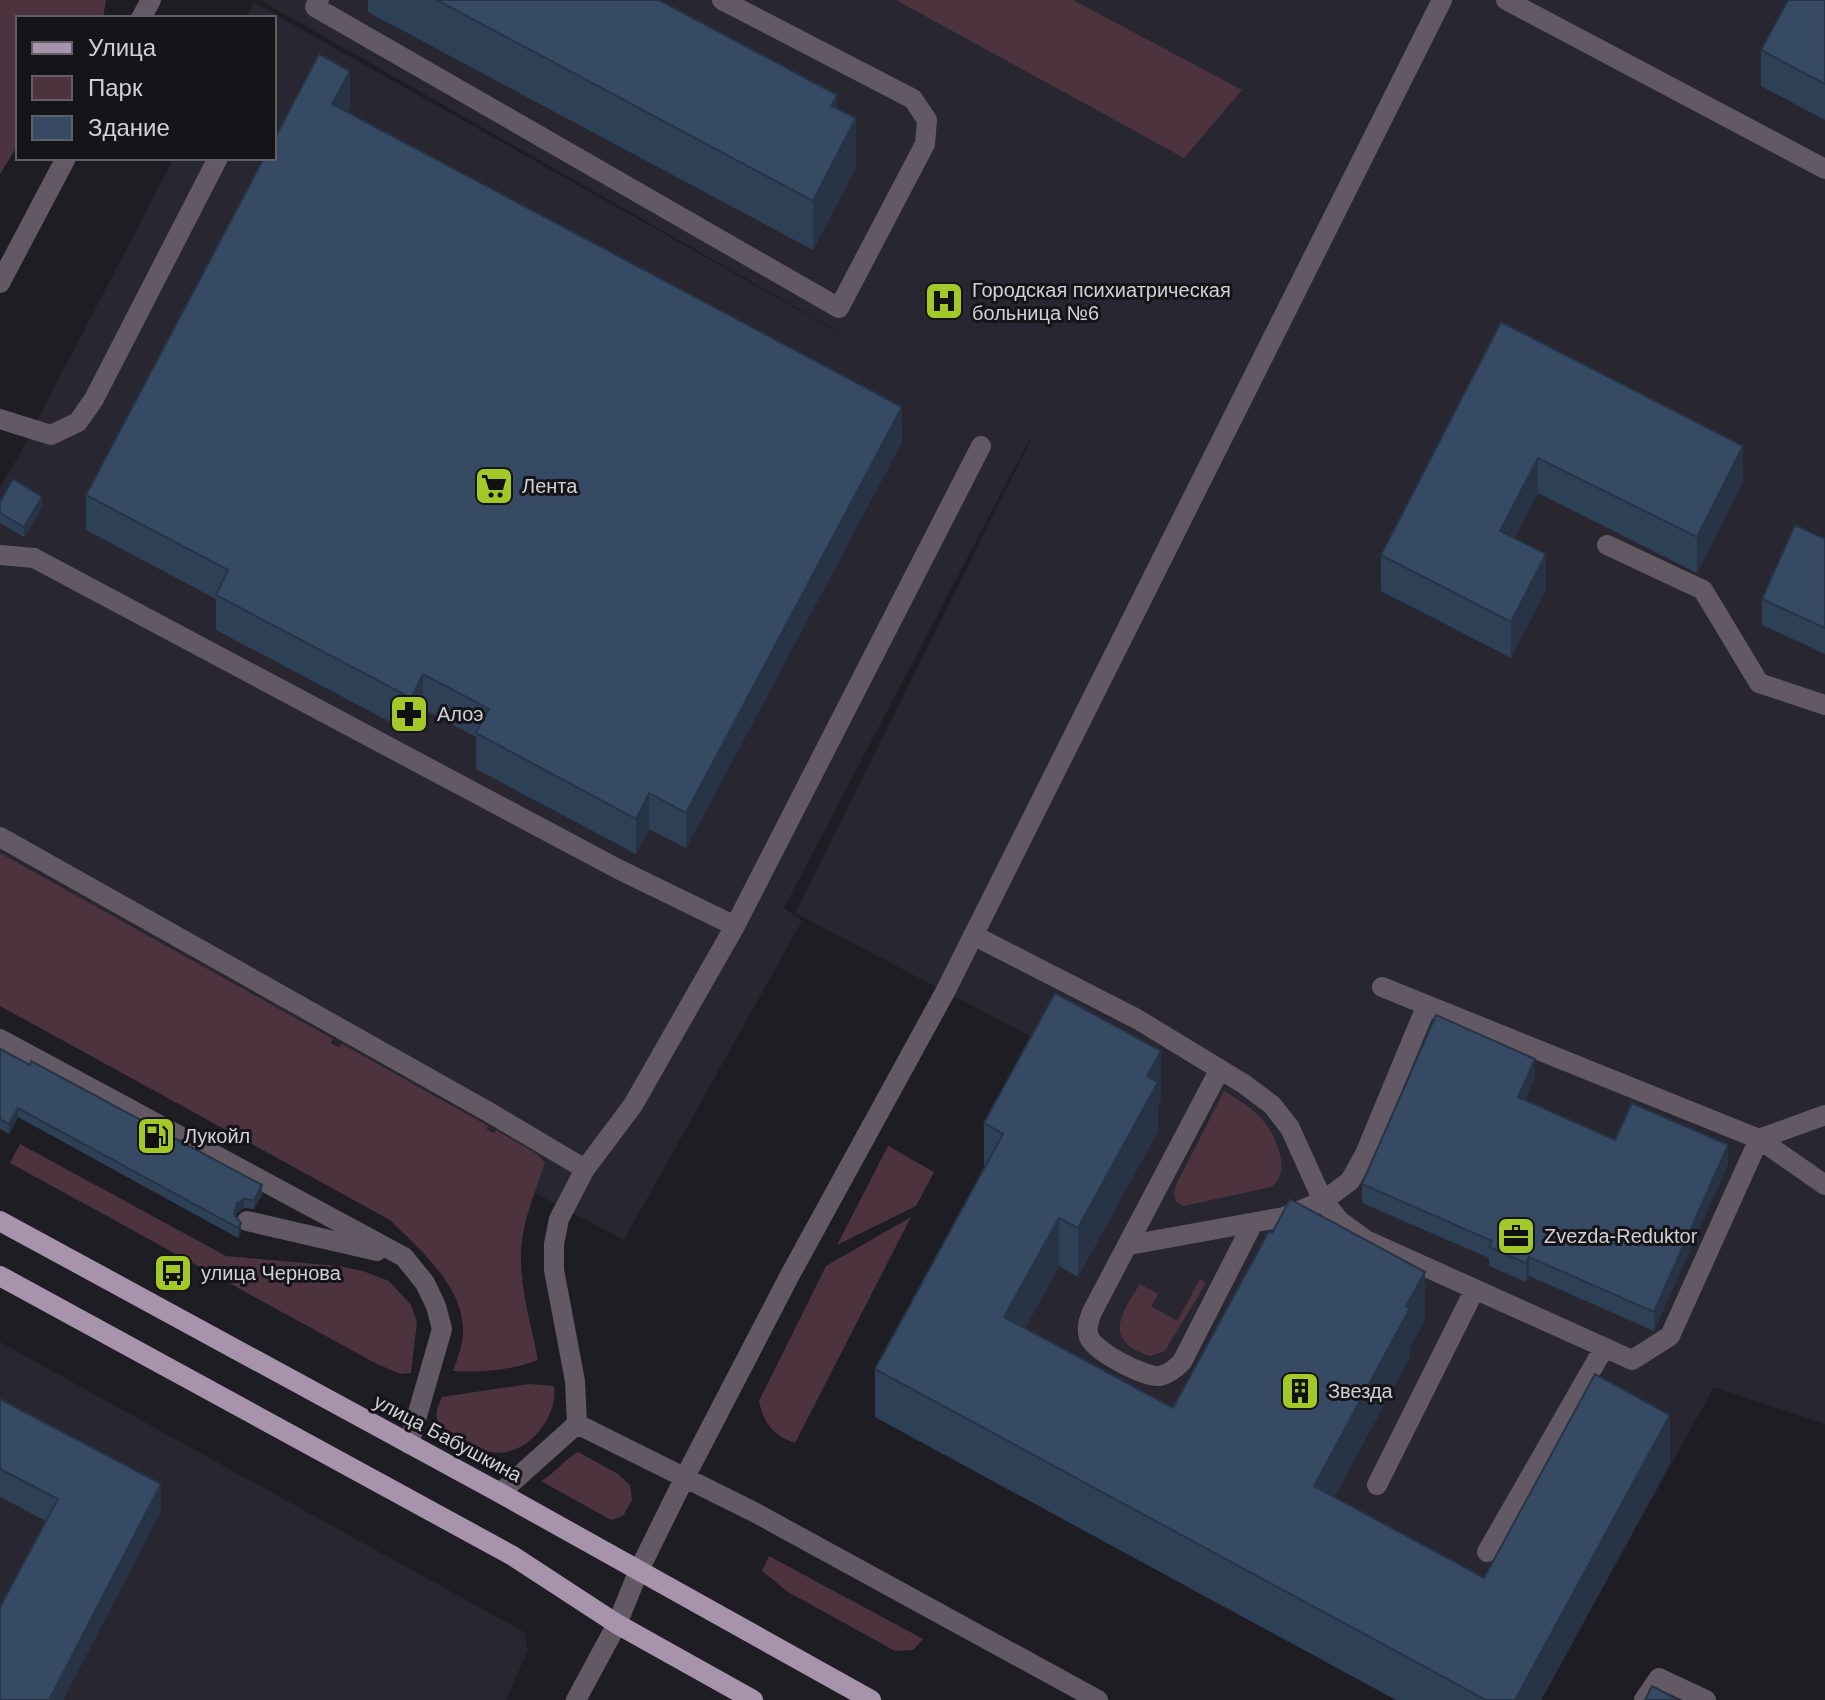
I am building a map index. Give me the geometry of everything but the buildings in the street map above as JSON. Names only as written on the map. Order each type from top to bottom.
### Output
[{"type":"main road","name":"улица Бабушкина","points":[[0,1221],[500,1493],[871,1700]]},
{"type":"main road","points":[[0,1276],[513,1556],[617,1624],[753,1700]]},
{"type":"street","points":[[319,0],[315,7],[839,308],[925,144],[927,120],[913,99],[722,0]]},
{"type":"street","points":[[576,1700],[617,1624],[639,1570],[684,1479],[791,1273],[945,992],[1442,0]]},
{"type":"street","points":[[1506,0],[1825,169]]},
{"type":"street","points":[[0,283],[65,160]]},
{"type":"street","points":[[0,419],[51,435],[78,422],[94,399],[217,160]]},
{"type":"street","points":[[577,1424],[575,1381],[554,1270],[554,1244],[559,1219],[585,1169],[633,1105],[735,926],[981,446]]},
{"type":"street","points":[[1607,545],[1703,590],[1759,683],[1825,705]]},
{"type":"street","points":[[0,555],[34,558],[618,869],[735,926]]},
{"type":"street","points":[[0,837],[585,1169]]},
{"type":"street","points":[[973,935],[1137,1019],[1220,1069],[1272,1105],[1290,1128],[1323,1201],[1340,1221],[1366,1240],[1632,1360],[1670,1336],[1759,1139],[1825,1115]]},
{"type":"street","points":[[1382,987],[1759,1139],[1825,1185]]},
{"type":"street","points":[[1129,1245],[1284,1217],[1323,1201],[1350,1181],[1364,1156],[1426,1007]]},
{"type":"street","points":[[0,1039],[67,1082],[404,1257],[425,1283],[442,1329],[409,1444]]},
{"type":"street","points":[[1220,1069],[1092,1312],[1087,1326],[1089,1338],[1098,1348],[1145,1375],[1160,1376],[1172,1371],[1182,1362],[1253,1223]]},
{"type":"street","points":[[247,1221],[404,1257]]},
{"type":"street","points":[[1377,1485],[1475,1289]]},
{"type":"street","points":[[1487,1552],[1604,1348]]},
{"type":"street","points":[[577,1424],[754,1512],[1098,1700]]},
{"type":"street","points":[[500,1493],[577,1424]]},
{"type":"street","points":[[1644,1700],[1659,1678],[1706,1700]]},
{"type":"shaded area","points":[[260,0],[1825,0],[1825,1424],[1714,1387],[1541,1700],[1396,1700],[875,1417],[1003,1183],[1050,1051],[1030,1036],[795,913],[1029,440],[784,908],[802,921],[624,1240],[491,1170],[507,1139],[0,857],[0,486],[173,160],[276,160],[276,16],[247,16],[253,2],[897,365]]},
{"type":"shaded area","points":[[0,1342],[524,1632],[528,1650],[506,1700],[0,1700]]},
{"type":"green space","points":[[0,0],[106,0],[103,16],[16,16],[16,148],[0,174]]},
{"type":"green space","points":[[896,0],[1073,0],[1242,90],[1184,158]]},
{"type":"green space","points":[[0,853],[333,1039],[331,1043],[339,1047],[342,1044],[488,1126],[487,1129],[494,1133],[496,1130],[537,1154],[545,1163],[526,1221],[521,1271],[538,1360],[496,1370],[453,1371],[463,1334],[461,1312],[455,1297],[437,1268],[390,1220],[0,1006]]},
{"type":"green space","points":[[1224,1091],[1253,1110],[1267,1125],[1280,1153],[1281,1172],[1271,1187],[1184,1206],[1176,1202],[1176,1185]]},
{"type":"green space","points":[[20,1144],[226,1256],[338,1266],[389,1281],[411,1305],[417,1322],[411,1373],[400,1374],[375,1363],[10,1163]]},
{"type":"green space","points":[[888,1146],[934,1172],[916,1206],[837,1245]]},
{"type":"green space","points":[[911,1217],[795,1443],[781,1436],[767,1422],[759,1401],[826,1266]]},
{"type":"green space","points":[[1200,1279],[1206,1283],[1165,1351],[1150,1356],[1126,1342],[1121,1334],[1122,1316],[1140,1284],[1158,1294],[1151,1306],[1177,1321]]},
{"type":"green space","points":[[529,1384],[554,1386],[551,1412],[536,1435],[513,1450],[500,1453],[483,1450],[445,1428],[437,1418],[442,1397]]},
{"type":"green space","points":[[578,1452],[618,1474],[630,1485],[632,1500],[623,1516],[611,1520],[541,1481]]},
{"type":"green space","points":[[769,1556],[923,1639],[913,1650],[895,1651],[788,1592],[762,1571]]},
{"type":"place","name":"Городская психиатрическая больница №6","points":[[944,301]]},
{"type":"place","name":"Лента","points":[[494,486]]},
{"type":"place","name":"Алоэ","points":[[409,714]]},
{"type":"place","name":"Лукойл","points":[[156,1136]]},
{"type":"place","name":"Zvezda-Reduktor","points":[[1516,1236]]},
{"type":"place","name":"улица Чернова","points":[[173,1273]]},
{"type":"place","name":"Звезда","points":[[1300,1391]]}]
